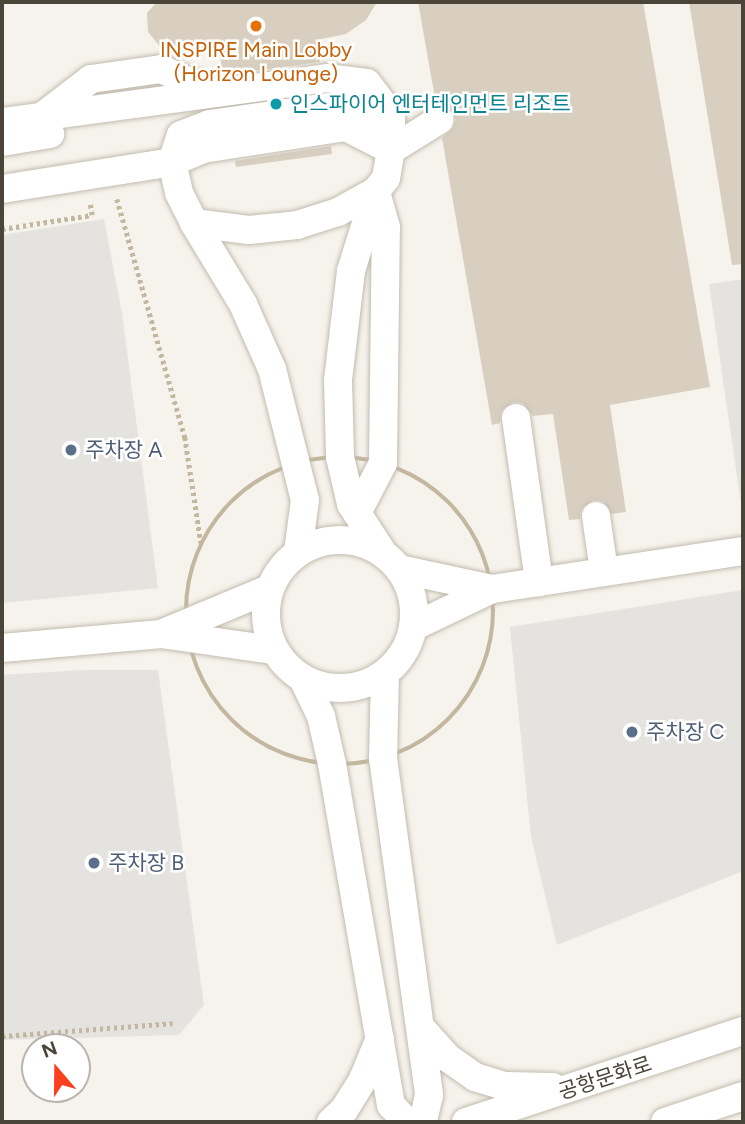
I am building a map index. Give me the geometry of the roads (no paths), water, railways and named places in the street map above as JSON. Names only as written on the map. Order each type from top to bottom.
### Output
[{"type":"street","points":[[2,122],[327,78],[368,83],[391,115],[391,150],[386,178],[376,191],[351,271],[338,380],[341,457],[357,513],[409,587],[413,627],[407,644],[384,673],[344,688],[303,678]]},
{"type":"street","points":[[2,142],[138,120],[215,93]]},
{"type":"street","points":[[391,150],[439,120]]},
{"type":"street","points":[[2,189],[172,162],[203,149],[346,127],[391,150]]},
{"type":"street","points":[[172,162],[179,192],[194,223],[243,304],[272,369],[298,463],[305,500],[298,552]]},
{"type":"street","points":[[194,223],[249,230],[297,225],[338,212],[376,191]]},
{"type":"street","points":[[357,513],[383,463],[386,227],[376,191]]},
{"type":"street","points":[[516,418],[538,582]]},
{"type":"street","points":[[596,516],[604,571]]},
{"type":"street","points":[[274,650],[265,609],[269,589],[281,568],[298,552],[318,542],[341,540],[391,561],[492,589]]},
{"type":"street","points":[[413,627],[492,589],[743,551]]},
{"type":"street","points":[[178,631],[269,589]]},
{"type":"street","points":[[2,648],[178,631],[274,650],[303,678],[321,716],[332,764],[391,1105],[407,1122]]},
{"type":"street","points":[[384,673],[383,758],[429,1094],[423,1122]]},
{"type":"street","points":[[420,1027],[448,1058],[475,1077],[505,1086],[577,1087]]},
{"type":"street","name":"공항문화로","points":[[466,1122],[743,1031]]},
{"type":"street","points":[[331,1122],[363,1079],[380,1038]]},
{"type":"street","points":[[665,1122],[743,1096]]},
{"type":"place","name":"INSPIRE Main Lobby (Horizon Lounge)","points":[[256,26]]},
{"type":"place","name":"인스파이어 엔터테인먼트 리조트","points":[[276,104]]},
{"type":"place","name":"주차장 A","points":[[71,450]]},
{"type":"place","name":"주차장 C","points":[[632,732]]},
{"type":"place","name":"주차장 B","points":[[94,863]]}]
